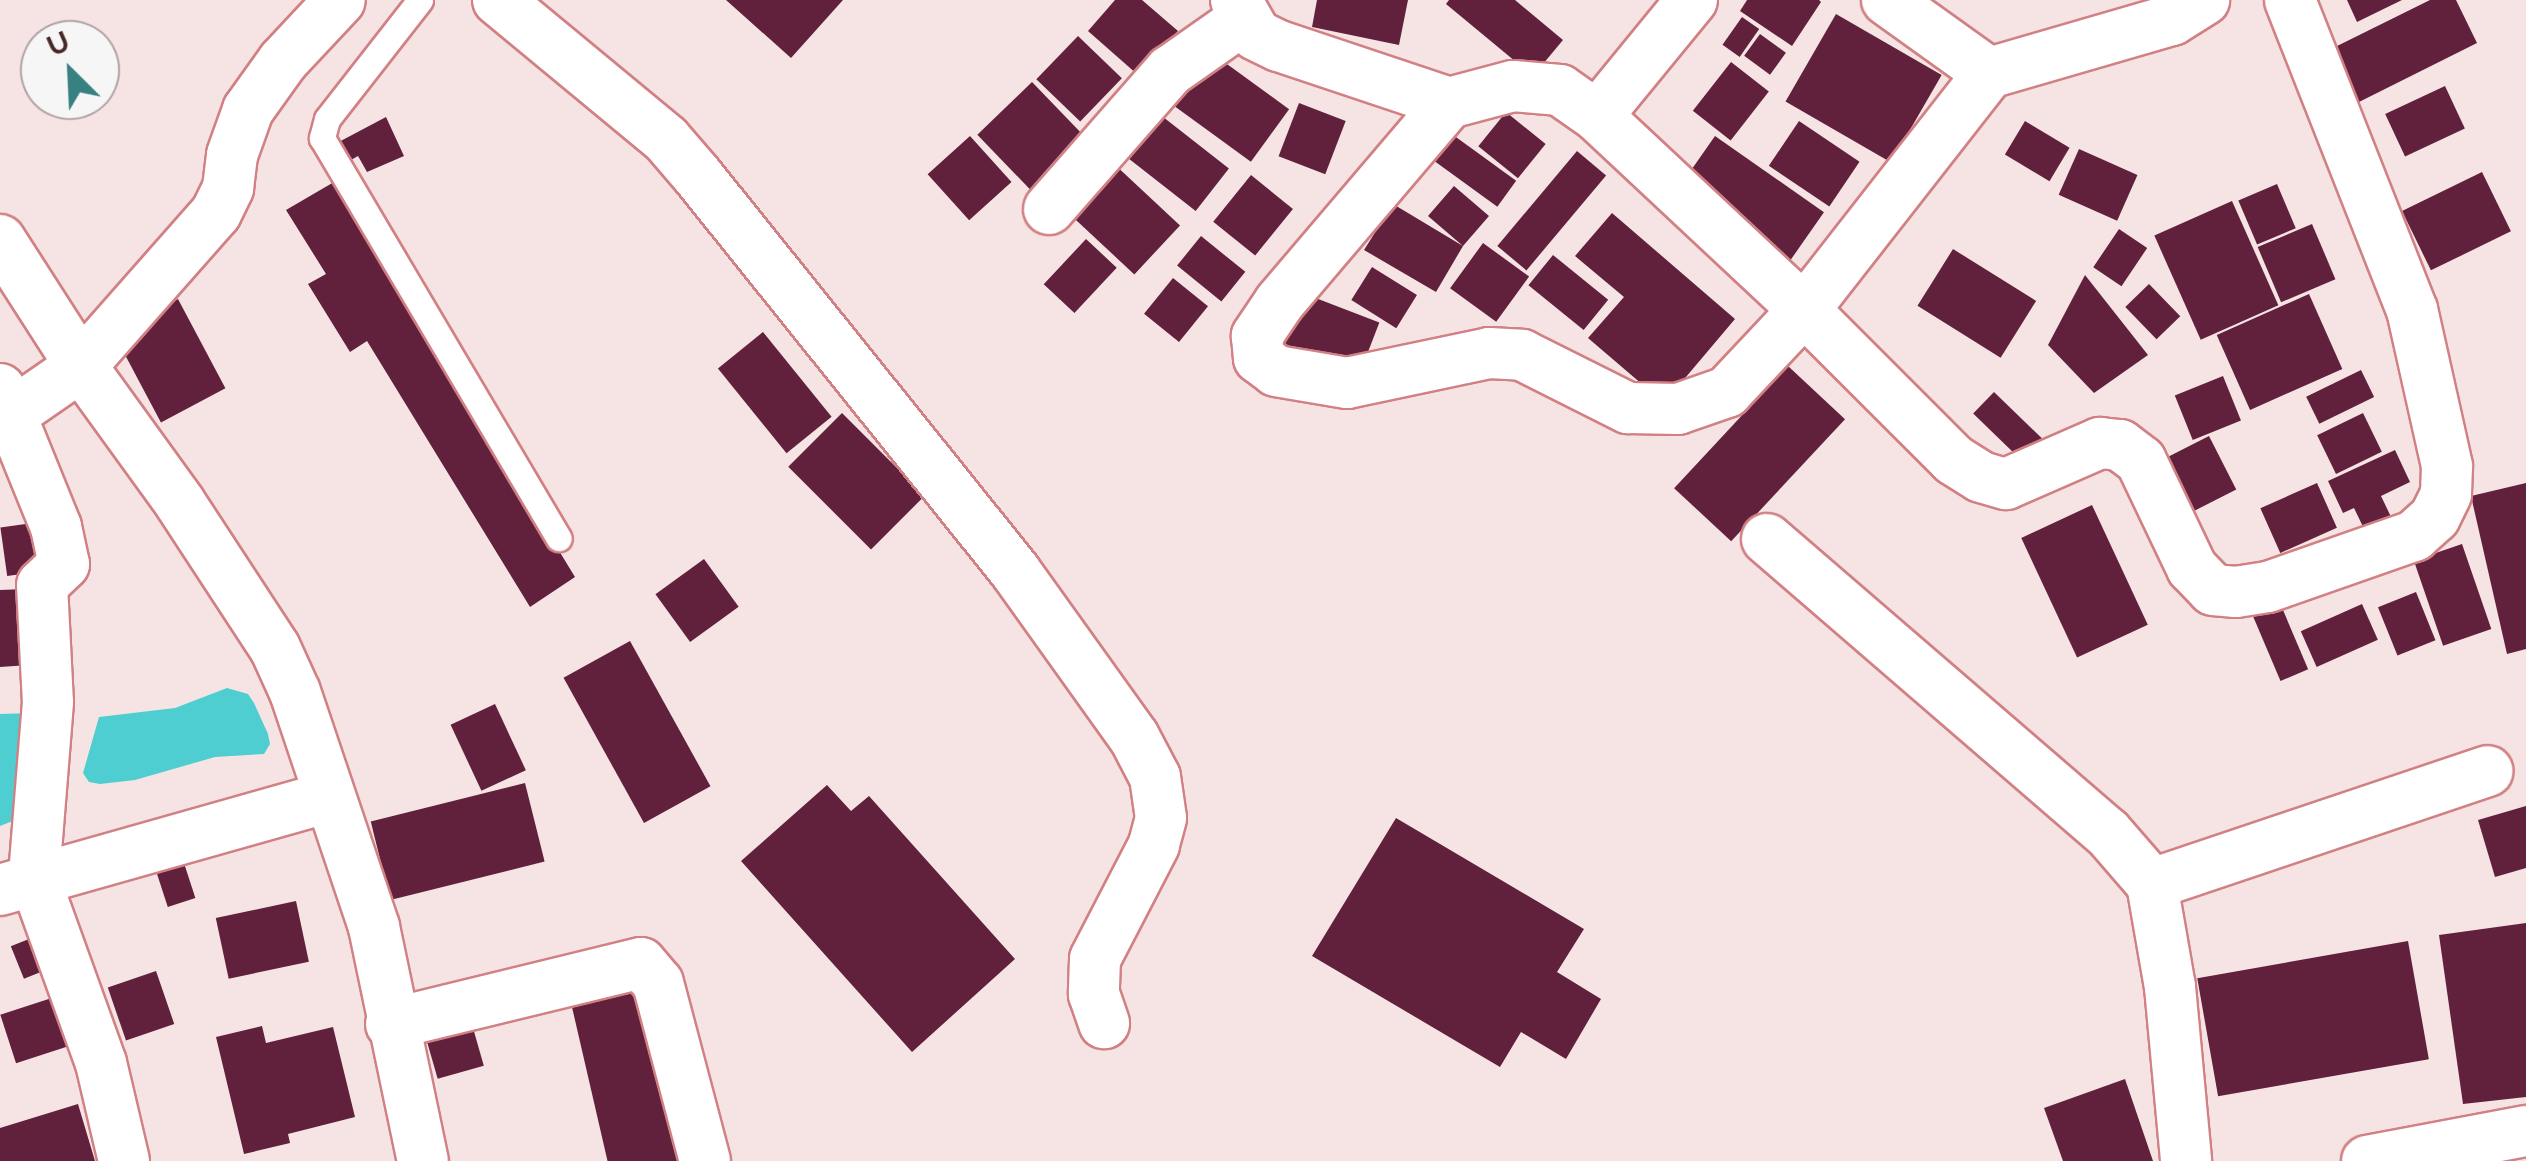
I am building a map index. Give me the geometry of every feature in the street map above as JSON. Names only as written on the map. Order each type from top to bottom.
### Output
[{"type":"street","points":[[124,1161],[100,1063],[17,884],[48,702],[42,584],[64,564],[56,527],[4,409],[81,366],[216,213],[228,188],[232,156],[248,110],[283,61],[340,0]]},
{"type":"street","points":[[498,0],[666,139],[687,163],[1015,571],[1134,737],[1155,777],[1161,818],[1154,845],[1094,959],[1094,994],[1104,1023]]},
{"type":"street","points":[[1598,116],[1692,0]]},
{"type":"street","points":[[1887,0],[1989,72]]},
{"type":"street","points":[[2204,0],[2172,20],[1989,72],[1804,310],[1728,392],[1678,409],[1628,408],[1522,356],[1489,352],[1347,383],[1305,378],[1264,364],[1255,346],[1257,336],[1280,303],[1449,103],[1478,93],[1528,88],[1560,90],[1598,116],[1804,310],[1954,460],[1981,477],[2006,484],[2100,443],[2120,445],[2141,460],[2192,568],[2212,590],[2268,588],[2414,536],[2435,518],[2446,494],[2447,466],[2412,310],[2290,0]]},
{"type":"street","points":[[1048,209],[1170,72],[1240,10],[1256,35],[1279,46],[1449,103]]},
{"type":"street","points":[[0,240],[81,366],[180,503],[275,648],[294,692],[374,927],[423,1161]]},
{"type":"street","points":[[1767,539],[2107,832],[2152,884],[2170,987],[2186,1161]]},
{"type":"street","points":[[2152,884],[2488,771]]},
{"type":"street","points":[[17,884],[328,797]]},
{"type":"street","points":[[392,1024],[642,964],[658,983],[704,1161]]},
{"type":"street","points":[[2367,1161],[2526,1131]]},
{"type":"lane","points":[[420,0],[327,119],[322,138],[560,538]]},
{"type":"water","points":[[227,688],[248,694],[254,703],[270,744],[264,754],[215,757],[135,780],[100,784],[89,782],[83,773],[99,717],[175,708]]},
{"type":"water","points":[[32,713],[20,818],[0,826],[0,714]]},
{"type":"building","points":[[726,0],[843,0],[791,58]]},
{"type":"building","points":[[1115,0],[1142,0],[1178,31],[1138,75],[1088,31]]},
{"type":"building","points":[[1317,0],[1408,0],[1399,45],[1312,27]]},
{"type":"building","points":[[1449,0],[1515,0],[1563,40],[1533,76],[1446,4]]},
{"type":"building","points":[[1747,0],[1821,2],[1792,46],[1740,11]]},
{"type":"building","points":[[2347,0],[2402,0],[2357,22]]},
{"type":"building","points":[[2430,0],[2456,0],[2477,43],[2357,103],[2329,50]]},
{"type":"building","points":[[1836,14],[1942,75],[1891,162],[1786,101]]},
{"type":"building","points":[[1742,17],[1759,29],[1740,57],[1722,45]]},
{"type":"building","points":[[1760,34],[1786,53],[1770,75],[1744,56]]},
{"type":"building","points":[[1078,36],[1122,78],[1080,122],[1036,79]]},
{"type":"building","points":[[1209,51],[1289,109],[1251,162],[1171,104]]},
{"type":"building","points":[[1731,62],[1769,92],[1731,140],[1693,111]]},
{"type":"building","points":[[1032,82],[1085,137],[1030,189],[977,135]]},
{"type":"building","points":[[2445,86],[2465,129],[2405,156],[2385,114]]},
{"type":"building","points":[[1299,103],[1346,121],[1325,174],[1279,156]]},
{"type":"building","points":[[1506,112],[1546,144],[1518,178],[1478,146]]},
{"type":"building","points":[[1158,113],[1229,168],[1196,211],[1125,156]]},
{"type":"building","points":[[386,117],[404,156],[367,172],[358,156],[344,164],[335,144]]},
{"type":"building","points":[[1799,121],[1860,162],[1829,207],[1769,166]]},
{"type":"building","points":[[2025,121],[2070,148],[2049,181],[2005,154]]},
{"type":"building","points":[[1449,132],[1516,181],[1497,207],[1430,158]]},
{"type":"building","points":[[970,136],[1011,182],[969,220],[928,174]]},
{"type":"building","points":[[1715,136],[1824,212],[1787,265],[1678,188]]},
{"type":"building","points":[[2079,149],[2137,175],[2117,221],[2059,195]]},
{"type":"building","points":[[1577,151],[1606,175],[1526,270],[1497,246]]},
{"type":"building","points":[[1112,162],[1180,225],[1134,274],[1066,211]]},
{"type":"building","points":[[2482,172],[2511,231],[2431,270],[2402,211]]},
{"type":"building","points":[[1251,175],[1293,209],[1255,256],[1213,222]]},
{"type":"building","points":[[334,182],[575,577],[530,607],[367,341],[350,352],[308,284],[326,274],[286,210]]},
{"type":"building","points":[[2277,184],[2296,228],[2257,245],[2238,200]]},
{"type":"building","points":[[1454,186],[1489,216],[1463,246],[1428,216]]},
{"type":"building","points":[[2232,201],[2278,305],[2201,340],[2154,236]]},
{"type":"building","points":[[1393,204],[1463,246],[1436,292],[1364,250]]},
{"type":"building","points":[[1612,213],[1735,319],[1664,403],[1588,338],[1624,297],[1575,256]]},
{"type":"building","points":[[2312,224],[2335,279],[2281,302],[2258,247]]},
{"type":"building","points":[[2119,229],[2147,248],[2121,286],[2093,267]]},
{"type":"building","points":[[1201,236],[1245,272],[1221,301],[1177,266]]},
{"type":"building","points":[[1086,239],[1117,268],[1074,313],[1044,284]]},
{"type":"building","points":[[1483,243],[1529,277],[1496,322],[1450,288]]},
{"type":"building","points":[[1953,249],[2036,301],[2001,358],[1917,306]]},
{"type":"building","points":[[1553,255],[1608,300],[1584,330],[1528,285]]},
{"type":"building","points":[[1372,267],[1417,295],[1396,328],[1351,300]]},
{"type":"building","points":[[2085,275],[2148,355],[2094,393],[2048,345]]},
{"type":"building","points":[[1173,278],[1208,306],[1179,342],[1144,314]]},
{"type":"building","points":[[2149,284],[2180,316],[2157,339],[2125,307]]},
{"type":"building","points":[[1300,292],[1379,322],[1360,373],[1281,342]]},
{"type":"building","points":[[2309,294],[2342,369],[2250,410],[2217,335]]},
{"type":"building","points":[[178,299],[225,388],[161,422],[114,333]]},
{"type":"building","points":[[763,332],[832,417],[787,453],[718,369]]},
{"type":"building","points":[[1788,366],[1845,419],[1731,541],[1674,488]]},
{"type":"building","points":[[2361,370],[2374,397],[2319,424],[2306,397]]},
{"type":"building","points":[[2223,376],[2241,421],[2193,440],[2175,395]]},
{"type":"building","points":[[1994,392],[2045,441],[2024,463],[1973,414]]},
{"type":"building","points":[[842,413],[925,496],[871,549],[788,467]]},
{"type":"building","points":[[2363,413],[2382,452],[2336,474],[2317,435]]},
{"type":"building","points":[[2209,436],[2236,489],[2179,519],[2152,465]]},
{"type":"building","points":[[2395,450],[2410,482],[2381,496],[2393,521],[2367,535],[2354,508],[2343,513],[2328,481]]},
{"type":"building","points":[[2317,483],[2337,528],[2280,553],[2260,508]]},
{"type":"building","points":[[2526,483],[2526,649],[2507,654],[2471,496]]},
{"type":"building","points":[[2092,505],[2148,625],[2077,658],[2021,538]]},
{"type":"building","points":[[40,522],[47,571],[7,576],[0,528]]},
{"type":"building","points":[[2462,544],[2491,629],[2443,646],[2414,561]]},
{"type":"building","points":[[704,559],[739,607],[690,642],[655,594]]},
{"type":"building","points":[[25,589],[29,665],[0,667],[0,590]]},
{"type":"building","points":[[2416,592],[2435,640],[2397,656],[2378,607]]},
{"type":"building","points":[[2280,603],[2308,669],[2281,681],[2252,615]]},
{"type":"building","points":[[2362,604],[2378,640],[2317,667],[2301,631]]},
{"type":"building","points":[[630,641],[710,786],[644,823],[564,678]]},
{"type":"building","points":[[495,704],[526,770],[481,791],[451,725]]},
{"type":"building","points":[[525,783],[545,862],[390,900],[371,821]]},
{"type":"building","points":[[827,785],[851,811],[869,796],[1015,959],[912,1052],[741,861]]},
{"type":"building","points":[[2526,806],[2526,868],[2495,877],[2478,820]]},
{"type":"building","points":[[1396,818],[1584,929],[1557,972],[1601,999],[1566,1059],[1521,1032],[1500,1067],[1312,956]]},
{"type":"building","points":[[183,860],[195,898],[168,907],[155,869]]},
{"type":"building","points":[[296,901],[309,962],[229,979],[216,918]]},
{"type":"building","points":[[2526,923],[2526,1097],[2463,1104],[2439,935]]},
{"type":"building","points":[[34,937],[47,969],[24,979],[11,946]]},
{"type":"building","points":[[2408,941],[2429,1059],[2218,1096],[2197,978]]},
{"type":"building","points":[[156,971],[174,1024],[126,1041],[108,988]]},
{"type":"building","points":[[641,977],[683,1161],[608,1161],[569,994]]},
{"type":"building","points":[[64,994],[80,1043],[16,1063],[0,1015]]},
{"type":"building","points":[[467,1007],[484,1066],[438,1079],[421,1020]]},
{"type":"building","points":[[262,1026],[266,1043],[333,1027],[355,1117],[288,1134],[290,1143],[244,1154],[216,1037]]},
{"type":"building","points":[[2125,1079],[2153,1161],[2063,1161],[2044,1108]]},
{"type":"building","points":[[78,1104],[95,1161],[0,1161],[0,1128]]}]
